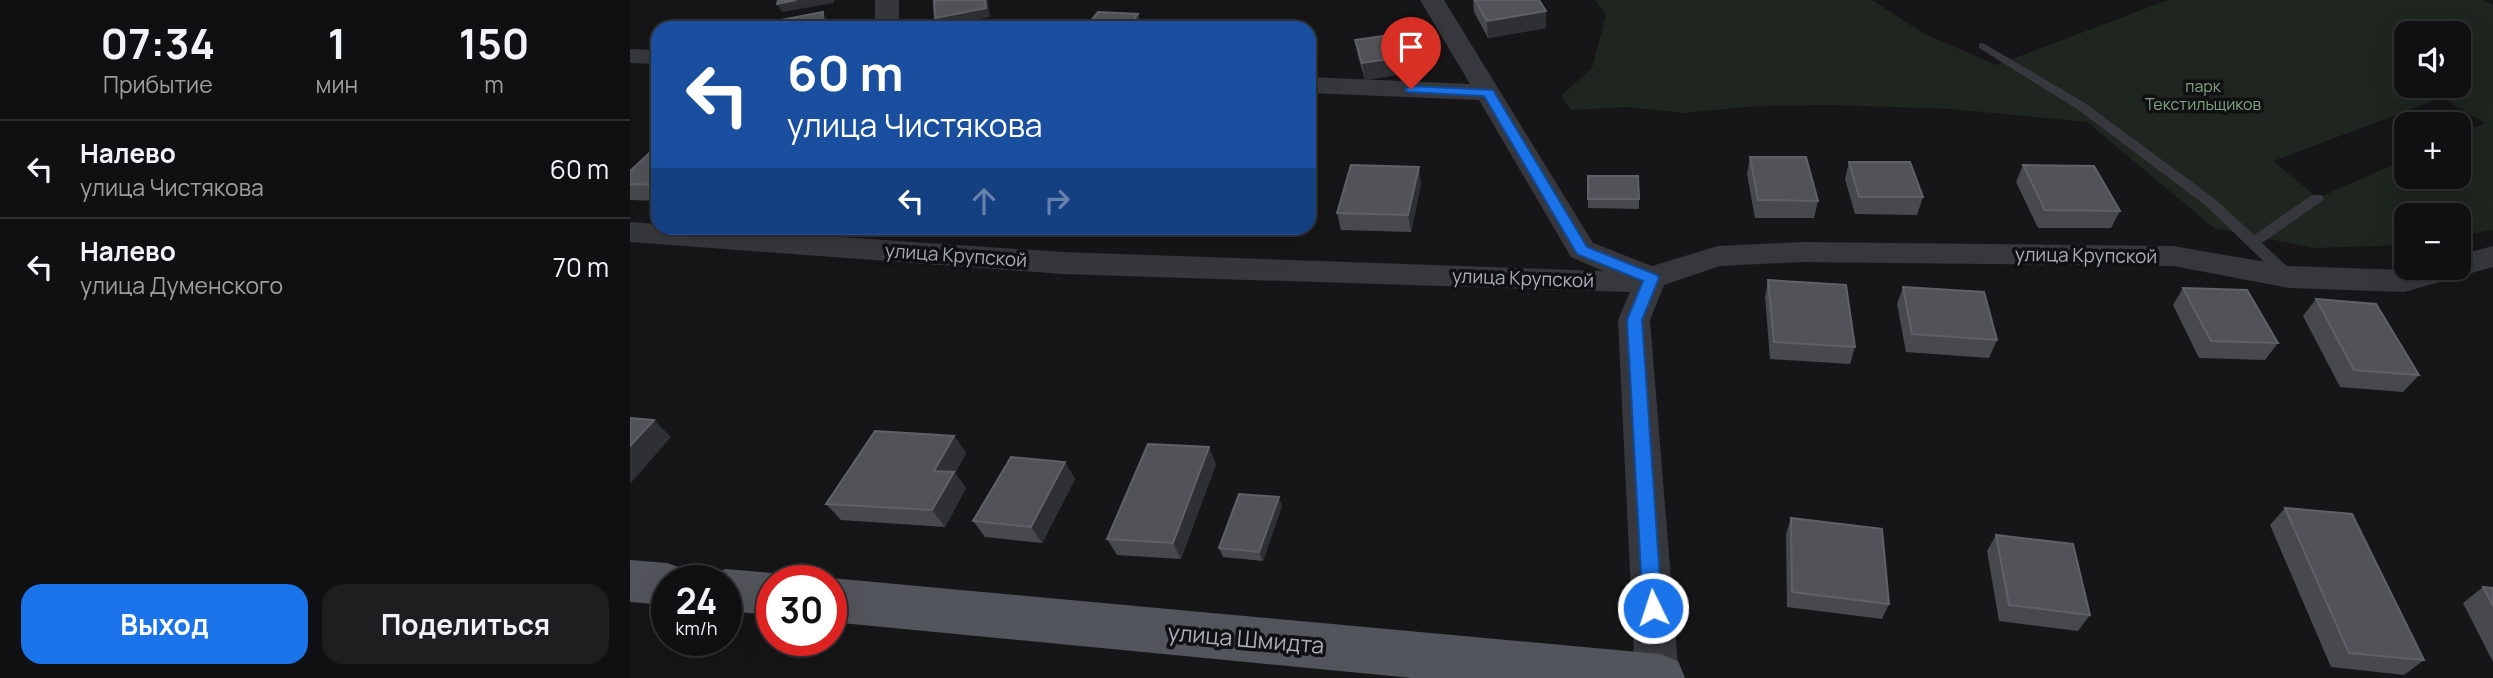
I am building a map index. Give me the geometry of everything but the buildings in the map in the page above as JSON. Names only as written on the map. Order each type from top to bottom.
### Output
[{"type":"main road","points":[[630,581],[651,583]]},
{"type":"main road","name":"улица Шмидта","points":[[847,602],[1659,678]]},
{"type":"street","points":[[887,0],[887,21]]},
{"type":"street","points":[[1414,0],[1436,9],[1582,250],[1651,278],[1634,320],[1659,678]]},
{"type":"street","points":[[630,56],[651,57]]},
{"type":"street","points":[[1316,85],[1488,93]]},
{"type":"street","name":"улица Крупской","points":[[630,232],[651,234]]},
{"type":"street","name":"улица Крупской","points":[[672,235],[1063,263],[1605,281],[1651,278],[1718,256],[1802,251],[2173,256],[2289,277],[2408,280]]},
{"type":"street","points":[[2471,262],[2493,256]]},
{"type":"lane","points":[[1983,46],[2081,106],[2210,202],[2289,277]]},
{"type":"lane","points":[[2253,243],[2317,198]]},
{"type":"green space","name":"парк Текстильщиков","points":[[1595,0],[1872,0],[1923,33],[1996,65],[2168,0],[2482,0],[2493,5],[2493,230],[2471,234],[2471,203],[2394,203],[2394,245],[2315,248],[2214,228],[2087,122],[1952,109],[1832,105],[1756,106],[1684,113],[1626,107],[1571,110],[1561,96],[1592,68],[1606,15]],"holes":[[[2441,98],[2466,112],[2471,112],[2471,115],[2485,123],[2471,129],[2471,189],[2394,189],[2394,164],[2318,198],[2273,161],[2394,116],[2394,112],[2404,112]]]},
{"type":"route","points":[[1411,89],[1488,93],[1582,250],[1651,278],[1634,320],[1653,608]]}]
